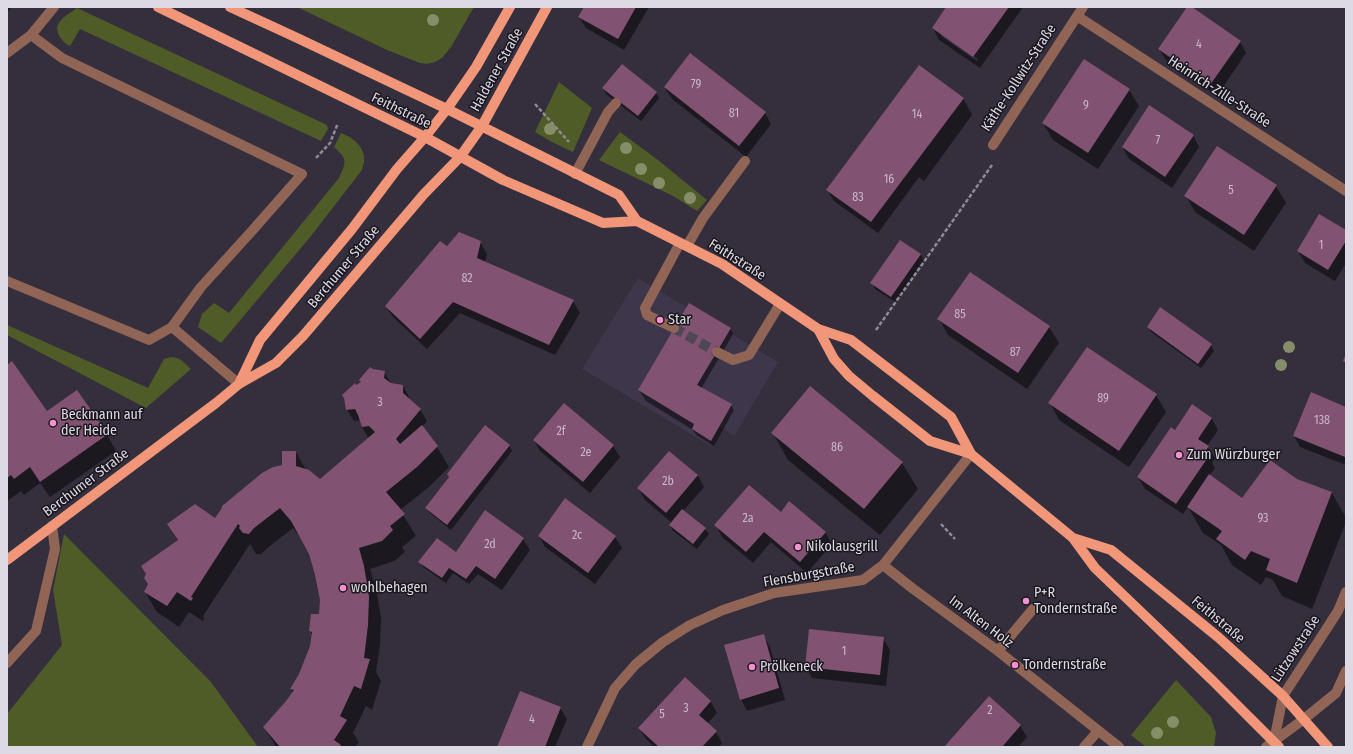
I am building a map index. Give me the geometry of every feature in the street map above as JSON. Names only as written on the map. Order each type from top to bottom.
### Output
[{"type":"main road","name":"Feithstraße","points":[[158,7],[425,137],[503,180],[603,223],[637,221]]},
{"type":"main road","name":"Feithstraße","points":[[230,7],[482,126],[576,174],[619,194],[637,221],[722,264],[818,329],[851,340],[951,417],[971,454]]},
{"type":"main road","name":"Haldener Straße","points":[[425,137],[476,67],[510,7]]},
{"type":"main road","name":"Haldener Straße","points":[[460,157],[482,126],[547,7]]},
{"type":"main road","name":"Berchumer Straße","points":[[239,384],[260,340],[352,229],[397,169],[425,137]]},
{"type":"main road","name":"Berchumer Straße","points":[[7,560],[216,403],[239,384],[276,363],[303,336],[424,194],[460,157]]},
{"type":"main road","name":"Feithstraße","points":[[818,329],[834,359],[849,376],[873,396],[930,441],[971,454],[1073,538],[1095,568],[1273,745]]},
{"type":"main road","name":"Feithstraße","points":[[1073,538],[1111,550],[1218,637],[1282,696],[1328,747]]},
{"type":"street","points":[[7,53],[31,35],[54,7]]},
{"type":"street","name":"Käthe-Kollwitz-Straße","points":[[993,145],[1082,7]]},
{"type":"street","name":"Heinrich-Zille-Straße","points":[[1077,16],[1346,191]]},
{"type":"street","points":[[7,281],[149,340],[172,327],[201,287],[252,232],[302,174],[62,58],[31,35]]},
{"type":"street","points":[[576,174],[608,112],[616,103]]},
{"type":"street","points":[[674,328],[647,315],[645,308],[684,245],[745,161]]},
{"type":"street","points":[[717,352],[734,360],[749,355],[780,304]]},
{"type":"street","points":[[172,327],[239,384]]},
{"type":"street","name":"Flensburgstraße","points":[[588,747],[616,688],[636,664],[663,642],[690,625],[723,610],[774,593],[863,580],[883,565],[971,454]]},
{"type":"street","points":[[7,663],[36,631],[55,549],[52,526]]},
{"type":"street","name":"Im Alten Holz","points":[[883,565],[998,651],[1119,747]]},
{"type":"street","name":"Lützowstraße","points":[[1273,745],[1282,696],[1338,611],[1346,592]]},
{"type":"street","points":[[998,651],[1034,609]]},
{"type":"street","points":[[1273,745],[1336,693],[1346,671]]},
{"type":"street","points":[[1084,747],[1098,731]]},
{"type":"path","points":[[535,104],[567,140],[586,154]]},
{"type":"path","points":[[330,143],[338,123]]},
{"type":"path","points":[[876,330],[1001,152],[993,145]]},
{"type":"path","points":[[939,523],[955,539]]},
{"type":"shaded area","name":"Star","points":[[638,278],[778,362],[734,436],[720,427],[709,445],[582,369]]},
{"type":"green space","points":[[297,7],[474,7],[451,47],[442,58],[427,64],[420,63],[387,50]]},
{"type":"green space","points":[[77,8],[327,125],[328,129],[321,141],[80,29],[70,46],[64,42],[58,33],[57,26],[62,19]]},
{"type":"green space","points":[[559,82],[592,108],[573,152],[535,132]]},
{"type":"green space","points":[[620,132],[658,160],[707,200],[697,211],[673,196],[599,160]]},
{"type":"green space","points":[[341,133],[352,139],[361,148],[364,158],[362,170],[311,236],[221,343],[198,327],[202,314],[214,303],[229,313],[339,178],[344,161],[334,147]]},
{"type":"green space","points":[[7,325],[148,388],[164,359],[173,357],[179,359],[191,369],[146,408],[7,335]]},
{"type":"green space","points":[[64,534],[211,682],[258,747],[7,747],[7,714],[62,645],[53,590]]},
{"type":"green space","points":[[1176,680],[1211,717],[1216,733],[1214,747],[1146,747],[1131,735]]},
{"type":"building","points":[[584,7],[636,7],[618,39],[578,17]]},
{"type":"building","points":[[946,7],[1009,7],[973,57],[932,28]]},
{"type":"building","points":[[1187,7],[1192,7],[1241,41],[1210,85],[1158,49]]},
{"type":"building","points":[[690,53],[766,112],[739,146],[664,87]]},
{"type":"building","points":[[1084,59],[1130,89],[1088,153],[1042,123]]},
{"type":"building","points":[[622,64],[657,92],[638,116],[602,88]]},
{"type":"building","points":[[919,65],[964,98],[871,222],[826,190]]},
{"type":"building","points":[[1149,105],[1194,135],[1165,177],[1122,147]]},
{"type":"building","points":[[1217,146],[1277,185],[1244,235],[1184,196]]},
{"type":"building","points":[[1319,214],[1346,230],[1346,241],[1328,270],[1297,251]]},
{"type":"building","points":[[459,232],[481,241],[477,258],[574,300],[549,345],[453,302],[420,339],[385,306],[440,241],[447,246]]},
{"type":"building","points":[[900,240],[921,254],[891,297],[870,283]]},
{"type":"building","points":[[970,272],[1050,326],[1018,373],[937,319]]},
{"type":"building","points":[[689,303],[731,328],[697,385],[732,404],[711,441],[692,429],[694,424],[638,390]]},
{"type":"building","points":[[1160,307],[1212,344],[1198,364],[1147,327]]},
{"type":"building","points":[[1087,347],[1157,394],[1119,451],[1048,403]]},
{"type":"building","points":[[1346,353],[1346,363],[1343,361]]},
{"type":"building","name":"Beckmann auf der Heide","points":[[12,361],[47,411],[77,390],[108,434],[40,482],[30,467],[14,479],[11,475],[7,478],[7,365]]},
{"type":"building","name":"wohlbehagen","points":[[370,367],[385,371],[384,378],[391,383],[403,385],[403,393],[421,409],[396,439],[400,444],[422,425],[438,446],[417,467],[386,492],[405,514],[390,526],[393,530],[382,541],[359,548],[364,566],[369,596],[368,625],[364,658],[370,659],[361,689],[354,686],[340,716],[347,720],[334,740],[341,745],[339,747],[280,747],[263,727],[294,690],[290,689],[299,674],[310,646],[312,632],[309,631],[311,614],[319,614],[320,600],[309,554],[291,521],[280,508],[254,528],[249,534],[243,533],[238,524],[191,597],[193,598],[191,601],[177,592],[167,606],[144,592],[148,584],[144,578],[146,574],[141,566],[178,540],[167,524],[195,504],[215,518],[222,506],[262,473],[273,467],[282,465],[282,451],[296,451],[296,466],[309,470],[320,479],[375,432],[369,426],[362,427],[355,409],[346,410],[342,395],[355,383],[356,385],[361,382],[359,380]]},
{"type":"building","points":[[810,386],[903,462],[864,509],[771,433]]},
{"type":"building","points":[[1311,392],[1346,407],[1345,457],[1293,436]]},
{"type":"building","points":[[564,403],[614,445],[583,482],[533,440]]},
{"type":"building","name":"Zum Würzburger","points":[[1192,404],[1212,418],[1198,439],[1209,446],[1204,453],[1209,456],[1176,504],[1137,477],[1171,427],[1175,430]]},
{"type":"building","points":[[485,425],[510,445],[447,525],[425,508],[449,477],[447,474]]},
{"type":"building","points":[[669,451],[698,475],[666,513],[637,488]]},
{"type":"building","points":[[1270,460],[1297,479],[1332,492],[1297,583],[1266,570],[1270,559],[1251,551],[1245,560],[1216,539],[1222,531],[1187,507],[1209,474],[1242,498]]},
{"type":"building","points":[[749,485],[781,512],[789,501],[826,532],[800,562],[764,532],[746,552],[714,525]]},
{"type":"building","points":[[565,498],[616,536],[588,573],[538,536]]},
{"type":"building","points":[[682,509],[706,528],[693,544],[669,525]]},
{"type":"building","points":[[485,510],[524,538],[495,579],[476,566],[466,579],[449,568],[442,578],[418,562],[437,538],[456,552]]},
{"type":"building","points":[[809,629],[884,637],[880,675],[805,667]]},
{"type":"building","name":"Prölkeneck","points":[[764,634],[779,688],[740,700],[724,645]]},
{"type":"building","points":[[685,677],[711,701],[699,715],[717,731],[702,747],[659,747],[638,728]]},
{"type":"building","points":[[520,691],[561,707],[545,747],[497,747]]},
{"type":"building","points":[[989,696],[1021,725],[1002,747],[944,747]]},
{"type":"tunnel","points":[[674,328],[717,352]]},
{"type":"place","name":"Star","points":[[660,320]]},
{"type":"place","name":"Beckmann auf der Heide","points":[[53,423]]},
{"type":"place","name":"Zum Würzburger","points":[[1179,455]]},
{"type":"place","name":"Nikolausgrill","points":[[798,547]]},
{"type":"place","name":"wohlbehagen","points":[[343,588]]},
{"type":"place","name":"P+R Tondernstraße","points":[[1026,601]]},
{"type":"place","name":"Tondernstraße","points":[[1015,665]]},
{"type":"place","name":"Prölkeneck","points":[[752,667]]}]
